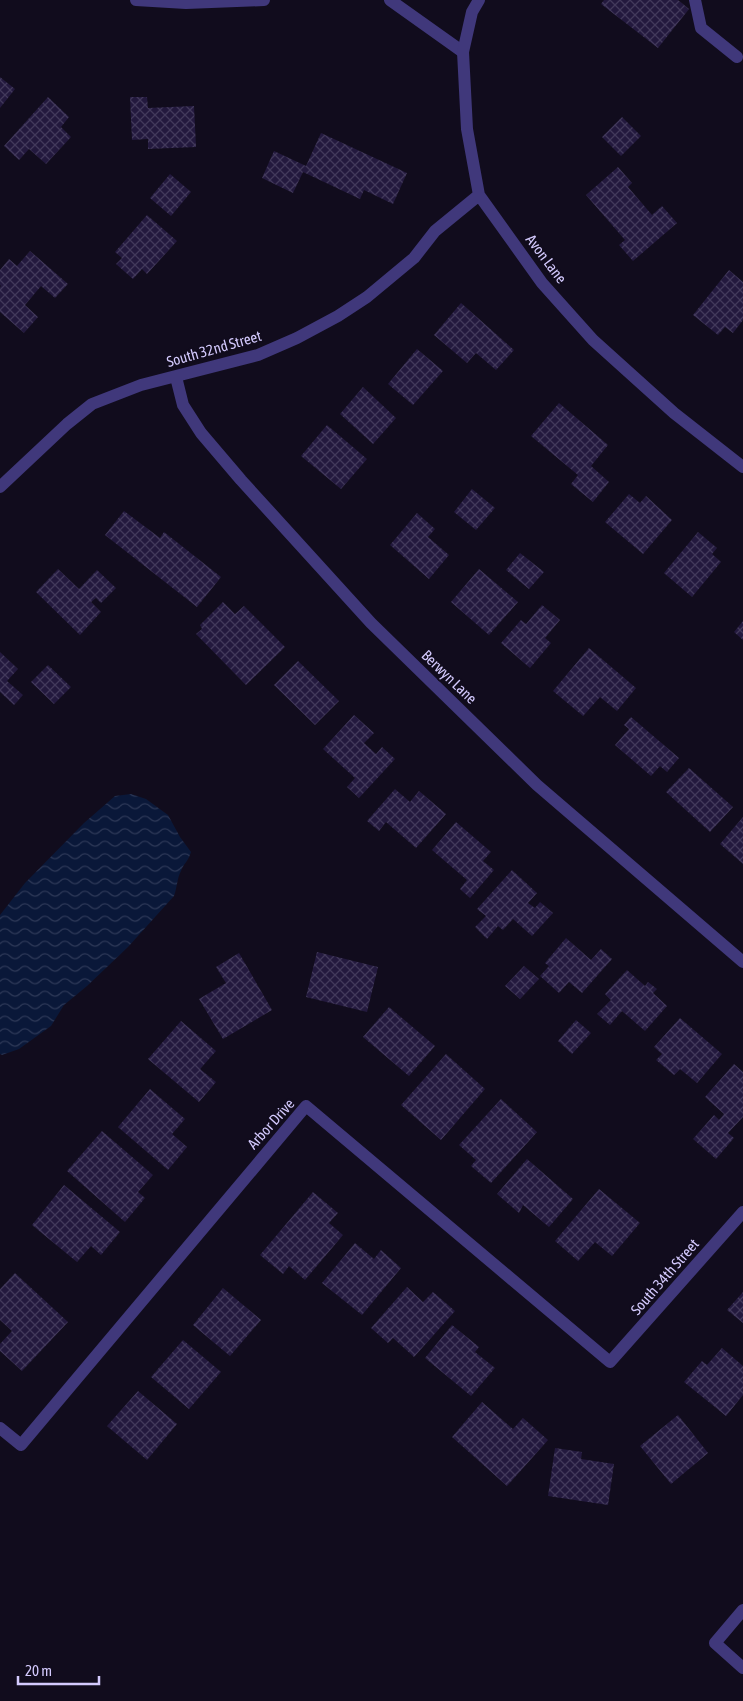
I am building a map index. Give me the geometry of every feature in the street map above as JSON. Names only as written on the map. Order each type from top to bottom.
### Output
[{"type":"street","points":[[136,0],[186,3],[264,0]]},
{"type":"street","points":[[390,0],[463,52]]},
{"type":"street","name":"Avon Lane","points":[[479,0],[472,12],[463,52],[467,129],[479,195],[542,284],[593,340],[625,371],[674,413],[743,467]]},
{"type":"street","points":[[695,0],[701,28],[736,57]]},
{"type":"street","name":"South 32nd Street","points":[[0,487],[67,424],[92,404],[141,385],[258,355],[298,338],[338,316],[367,297],[414,258],[435,231],[479,195]]},
{"type":"street","name":"Berwyn Lane","points":[[176,377],[183,405],[201,433],[371,623],[537,785],[743,962]]},
{"type":"street","name":"Arbor Drive","points":[[0,1428],[21,1445],[306,1106],[610,1362]]},
{"type":"street","name":"South 34th Street","points":[[610,1362],[743,1212]]},
{"type":"street","points":[[743,1610],[714,1643],[743,1668]]},
{"type":"water","points":[[131,794],[146,799],[168,815],[191,852],[183,866],[174,896],[128,947],[64,1005],[51,1026],[19,1049],[2,1055],[0,1054],[0,915],[25,883],[84,823],[115,796]]},
{"type":"building","points":[[604,0],[678,0],[689,9],[658,48],[601,4]]},
{"type":"building","points":[[0,77],[15,89],[0,108]]},
{"type":"building","points":[[48,97],[69,117],[61,127],[71,137],[46,164],[29,149],[19,160],[4,146]]},
{"type":"building","points":[[130,97],[147,97],[148,108],[194,106],[196,147],[148,149],[148,139],[132,140]]},
{"type":"building","points":[[622,117],[641,136],[621,156],[602,137]]},
{"type":"building","points":[[321,133],[407,173],[393,204],[364,190],[360,199],[303,172],[293,193],[262,178],[274,151],[306,166]]},
{"type":"building","points":[[618,167],[632,183],[628,187],[652,215],[662,206],[677,223],[633,261],[619,245],[625,240],[586,195]]},
{"type":"building","points":[[170,174],[191,192],[171,216],[150,198]]},
{"type":"building","points":[[147,215],[177,241],[147,274],[142,269],[133,279],[116,264],[122,258],[115,252]]},
{"type":"building","points":[[30,251],[68,284],[55,298],[41,286],[25,305],[38,317],[24,333],[0,312],[0,270],[9,259],[17,266]]},
{"type":"building","points":[[729,270],[743,282],[743,320],[733,333],[725,327],[718,335],[693,315]]},
{"type":"building","points":[[461,303],[514,350],[496,370],[476,353],[467,363],[434,335]]},
{"type":"building","points":[[417,349],[443,371],[413,405],[388,384]]},
{"type":"building","points":[[363,387],[396,418],[373,444],[340,414]]},
{"type":"building","points":[[559,403],[608,445],[591,466],[609,482],[593,502],[571,484],[578,475],[531,436]]},
{"type":"building","points":[[327,425],[367,459],[341,489],[301,456]]},
{"type":"building","points":[[472,489],[495,508],[476,530],[454,512]]},
{"type":"building","points":[[629,494],[640,503],[646,496],[672,520],[643,554],[605,522]]},
{"type":"building","points":[[124,511],[160,538],[164,532],[221,577],[197,607],[105,535]]},
{"type":"building","points":[[417,513],[435,529],[428,537],[449,555],[429,579],[390,545]]},
{"type":"building","points":[[698,532],[717,548],[712,554],[721,562],[692,597],[664,573]]},
{"type":"building","points":[[520,553],[544,572],[529,589],[506,570]]},
{"type":"building","points":[[58,569],[79,589],[97,570],[116,588],[101,603],[96,598],[91,602],[101,612],[80,635],[36,592]]},
{"type":"building","points":[[479,569],[518,602],[489,635],[451,602]]},
{"type":"building","points":[[223,602],[235,614],[244,606],[285,647],[246,685],[196,634],[202,629],[200,625]]},
{"type":"building","points":[[542,605],[560,620],[545,638],[551,643],[530,668],[501,643],[521,620],[526,624]]},
{"type":"building","points":[[743,621],[743,640],[734,632]]},
{"type":"building","points":[[589,648],[636,688],[617,711],[600,697],[583,716],[553,691]]},
{"type":"building","points":[[0,652],[18,669],[7,681],[23,695],[14,705],[0,692]]},
{"type":"building","points":[[298,661],[339,701],[315,725],[274,685]]},
{"type":"building","points":[[48,665],[71,687],[54,704],[31,682]]},
{"type":"building","points":[[354,715],[374,733],[364,743],[376,754],[382,747],[395,759],[359,798],[347,787],[355,778],[323,749]]},
{"type":"building","points":[[631,717],[679,758],[667,772],[660,766],[651,776],[615,745],[629,729],[624,725]]},
{"type":"building","points":[[689,768],[733,807],[710,832],[666,792]]},
{"type":"building","points":[[395,789],[410,802],[419,791],[446,814],[416,848],[386,822],[379,831],[367,821]]},
{"type":"building","points":[[743,817],[743,864],[720,844]]},
{"type":"building","points":[[456,822],[491,852],[483,861],[494,870],[470,898],[460,889],[467,880],[432,850]]},
{"type":"building","points":[[512,870],[537,893],[528,903],[535,908],[540,902],[553,913],[532,936],[513,919],[503,930],[498,926],[487,939],[475,927],[486,916],[477,909]]},
{"type":"building","points":[[566,938],[591,960],[601,949],[612,959],[582,993],[569,982],[559,993],[540,976],[549,966],[545,963]]},
{"type":"building","points":[[317,952],[378,967],[367,1012],[306,997]]},
{"type":"building","points":[[239,953],[272,1010],[223,1039],[199,999],[226,983],[216,967]]},
{"type":"building","points":[[524,966],[539,979],[520,999],[505,986]]},
{"type":"building","points":[[627,970],[645,986],[648,982],[657,989],[653,993],[667,1006],[645,1031],[622,1011],[610,1025],[597,1014],[611,1000],[605,994]]},
{"type":"building","points":[[389,1007],[435,1046],[409,1076],[363,1037]]},
{"type":"building","points":[[680,1018],[722,1054],[697,1083],[680,1069],[674,1075],[656,1060],[662,1054],[654,1047]]},
{"type":"building","points":[[576,1020],[591,1033],[572,1054],[558,1041]]},
{"type":"building","points":[[181,1021],[216,1051],[200,1069],[216,1082],[199,1102],[148,1059]]},
{"type":"building","points":[[446,1054],[485,1089],[441,1140],[401,1105]]},
{"type":"building","points":[[734,1064],[743,1072],[743,1117],[728,1133],[734,1138],[716,1159],[693,1139],[714,1115],[719,1120],[724,1114],[705,1097]]},
{"type":"building","points":[[150,1089],[185,1119],[172,1134],[187,1147],[168,1170],[118,1127]]},
{"type":"building","points":[[501,1099],[537,1132],[491,1183],[471,1166],[476,1160],[459,1145]]},
{"type":"building","points":[[102,1131],[153,1175],[138,1192],[145,1198],[125,1222],[67,1171]]},
{"type":"building","points":[[527,1159],[573,1199],[549,1227],[523,1205],[519,1213],[497,1194]]},
{"type":"building","points":[[64,1185],[120,1232],[101,1255],[91,1246],[77,1262],[32,1225]]},
{"type":"building","points":[[599,1189],[640,1223],[612,1256],[595,1242],[578,1261],[555,1241]]},
{"type":"building","points":[[313,1192],[338,1213],[329,1223],[343,1235],[305,1280],[289,1266],[283,1274],[260,1255]]},
{"type":"building","points":[[355,1243],[374,1259],[381,1250],[401,1268],[362,1315],[322,1283]]},
{"type":"building","points":[[15,1273],[68,1322],[22,1371],[0,1351],[0,1344],[12,1331],[0,1320],[0,1289]]},
{"type":"building","points":[[407,1287],[423,1302],[433,1292],[455,1311],[414,1357],[393,1338],[388,1343],[371,1328]]},
{"type":"building","points":[[223,1288],[261,1320],[230,1356],[193,1325]]},
{"type":"building","points":[[743,1292],[743,1323],[727,1310]]},
{"type":"building","points":[[452,1325],[479,1347],[475,1352],[495,1368],[471,1396],[425,1358]]},
{"type":"building","points":[[183,1340],[221,1372],[189,1409],[151,1377]]},
{"type":"building","points":[[722,1348],[743,1366],[743,1395],[726,1416],[684,1382],[702,1361],[707,1365]]},
{"type":"building","points":[[138,1391],[177,1424],[147,1460],[107,1426]]},
{"type":"building","points":[[482,1402],[513,1429],[523,1418],[548,1440],[507,1486],[452,1437]]},
{"type":"building","points":[[678,1415],[708,1453],[671,1484],[640,1446]]},
{"type":"building","points":[[555,1448],[582,1452],[581,1459],[614,1464],[608,1505],[548,1496]]}]
